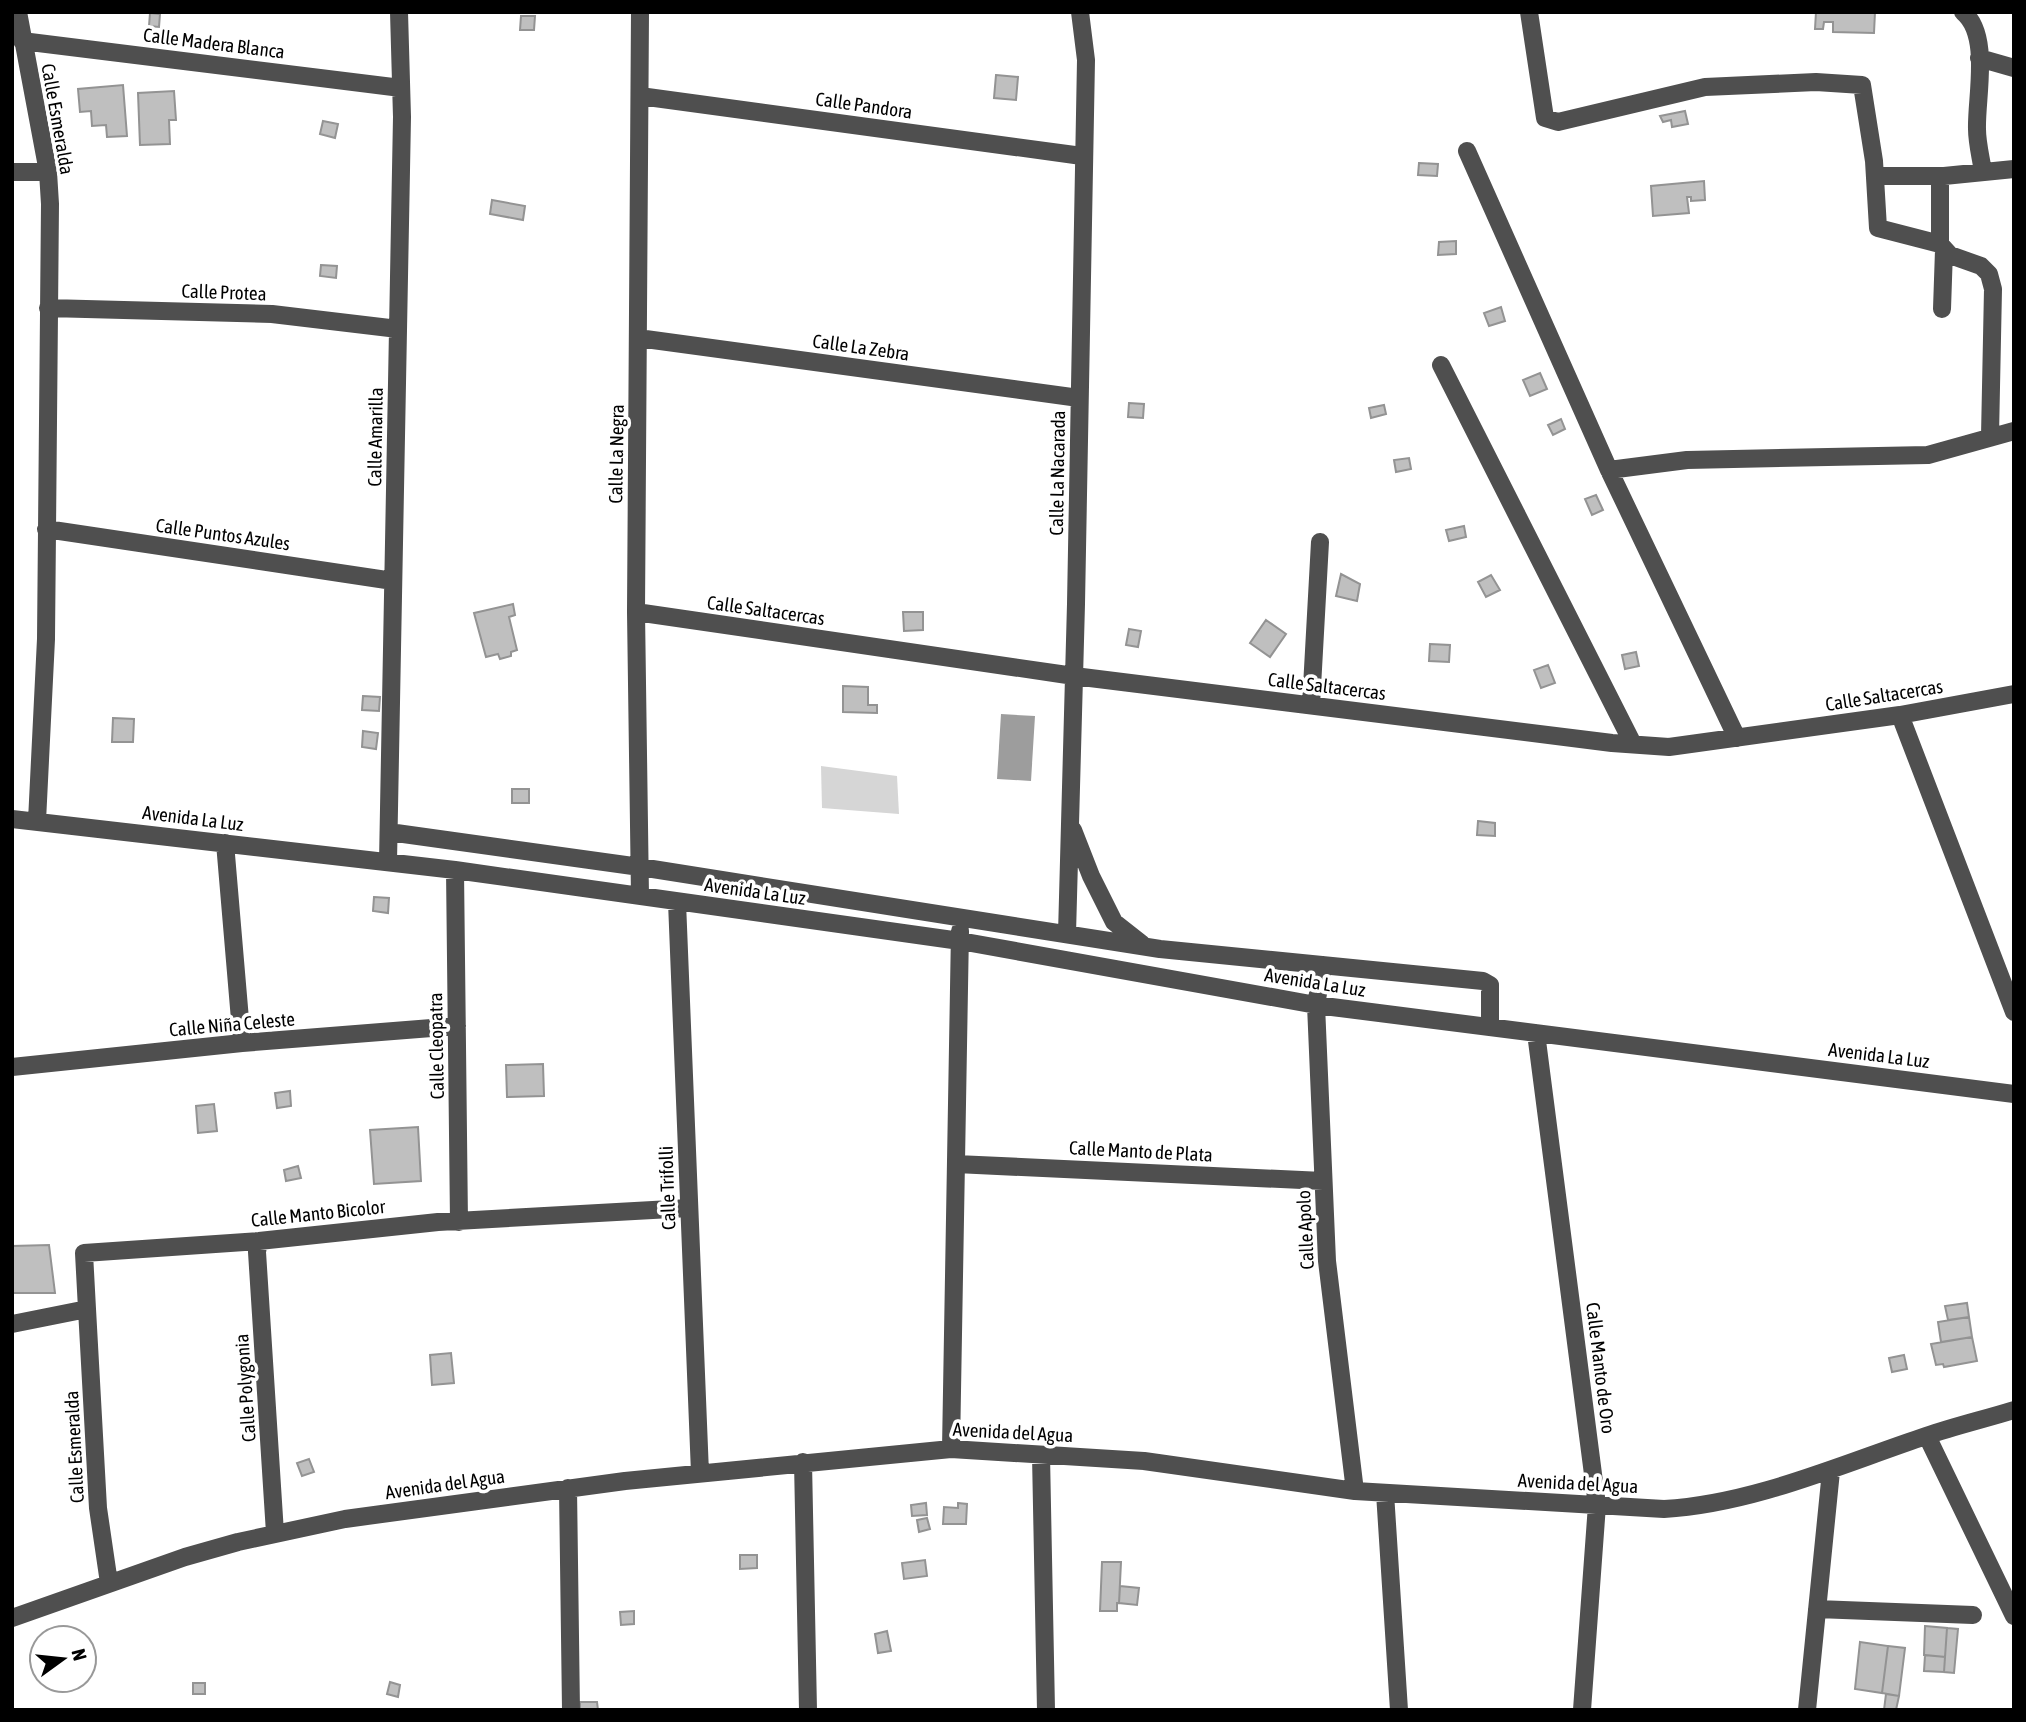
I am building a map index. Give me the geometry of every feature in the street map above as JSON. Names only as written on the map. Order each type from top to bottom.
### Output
[{"type":"street","name":"Calle Esmeralda","points":[[18,12],[20,52],[48,172],[46,639],[37,821]]},
{"type":"street","name":"Calle Amarilla","points":[[388,862],[398,329],[401,88],[399,12]]},
{"type":"street","name":"Calle La Negra","points":[[640,12],[636,612],[640,896]]},
{"type":"street","name":"Calle La Nacarada","points":[[1066,934],[1086,61],[1080,12]]},
{"type":"street","points":[[1529,12],[1545,118],[1558,122],[1705,87],[1816,82],[1862,85],[1875,176],[1878,228],[1942,247],[1950,255],[1981,266],[1989,274],[1993,289],[1990,436]]},
{"type":"street","points":[[1963,12],[1971,19],[1979,58],[1977,130],[1983,172]]},
{"type":"street","name":"Calle Madera Blanca","points":[[20,52],[401,88]]},
{"type":"street","points":[[1979,58],[2014,68]]},
{"type":"street","name":"Calle Pandora","points":[[640,96],[1082,156]]},
{"type":"street","points":[[1467,151],[1609,470],[1737,738]]},
{"type":"street","points":[[1875,176],[1940,176],[2014,169]]},
{"type":"street","points":[[12,172],[48,172]]},
{"type":"street","points":[[1940,176],[1942,309]]},
{"type":"street","name":"Calle Protea","points":[[48,308],[272,314],[398,329]]},
{"type":"street","name":"Calle La Zebra","points":[[638,338],[1079,398]]},
{"type":"street","points":[[1441,365],[1633,744]]},
{"type":"street","points":[[1609,470],[1687,460],[1928,455],[2014,431]]},
{"type":"street","name":"Calle Puntos Azules","points":[[46,529],[393,581]]},
{"type":"street","points":[[1311,705],[1320,542]]},
{"type":"street","name":"Calle Saltacercas","points":[[636,612],[1074,676],[1612,743],[1669,747],[1900,715],[2014,694]]},
{"type":"street","points":[[1900,715],[2014,1012]]},
{"type":"street","name":"Avenida La Luz","points":[[12,818],[455,870],[960,941],[1317,1005],[2014,1094]]},
{"type":"street","points":[[1070,820],[1091,876],[1114,922],[1153,948],[1188,982]]},
{"type":"street","name":"Avenida La Luz","points":[[389,832],[640,867],[1153,948],[1483,981],[1490,985],[1490,1027]]},
{"type":"street","points":[[225,843],[242,1043]]},
{"type":"street","name":"Calle Cleopatra","points":[[455,870],[459,1222]]},
{"type":"street","name":"Calle Trifolli","points":[[677,902],[700,1473]]},
{"type":"street","points":[[951,1449],[961,917]]},
{"type":"street","name":"Calle Apolo","points":[[1323,965],[1317,1005],[1326,1261],[1355,1491]]},
{"type":"street","name":"Calle Niña Celeste","points":[[12,1067],[242,1043],[457,1026]]},
{"type":"street","name":"Calle Manto de Oro","points":[[1536,1033],[1597,1505],[1582,1710]]},
{"type":"street","name":"Calle Manto de Plata","points":[[956,1164],[1323,1181]]},
{"type":"street","name":"Calle Manto Bicolor","points":[[87,1309],[84,1253],[259,1241],[438,1222],[689,1208]]},
{"type":"street","name":"Calle Polygonia","points":[[259,1241],[257,1252],[275,1533]]},
{"type":"street","name":"Calle Esmeralda","points":[[87,1309],[98,1508],[109,1583]]},
{"type":"street","points":[[12,1324],[87,1309]]},
{"type":"street","name":"Avenida del Agua","points":[[12,1618],[185,1557],[275,1533],[345,1519],[568,1488],[803,1462],[951,1449],[1144,1461],[1355,1491],[1664,1509],[1705,1505],[1831,1471],[1927,1436],[2014,1410]]},
{"type":"street","points":[[1927,1436],[2014,1615]]},
{"type":"street","points":[[1041,1455],[1046,1710]]},
{"type":"street","points":[[803,1462],[808,1710]]},
{"type":"street","points":[[1807,1710],[1831,1471]]},
{"type":"street","points":[[568,1488],[571,1710]]},
{"type":"street","points":[[1385,1493],[1399,1710]]},
{"type":"street","points":[[1817,1609],[1973,1615]]},
{"type":"shaded area","points":[[1001,714],[1035,716],[1031,781],[997,779]]},
{"type":"shaded area","points":[[821,766],[897,776],[899,814],[822,808]]},
{"type":"building","points":[[1816,12],[1875,12],[1874,33],[1833,32],[1833,22],[1824,22],[1823,29],[1815,29]]},
{"type":"building","points":[[150,13],[160,14],[159,27],[149,26]]},
{"type":"building","points":[[521,16],[535,16],[534,30],[520,30]]},
{"type":"building","points":[[996,75],[1018,77],[1016,100],[994,98]]},
{"type":"building","points":[[123,85],[127,136],[107,137],[106,125],[92,126],[91,111],[80,112],[78,89]]},
{"type":"building","points":[[174,91],[176,120],[169,120],[170,144],[140,145],[138,93]]},
{"type":"building","points":[[1685,111],[1688,124],[1672,127],[1671,120],[1663,122],[1660,116]]},
{"type":"building","points":[[323,121],[338,124],[335,138],[320,134]]},
{"type":"building","points":[[1419,163],[1438,164],[1437,176],[1418,175]]},
{"type":"building","points":[[1704,181],[1705,200],[1691,201],[1691,197],[1687,197],[1689,213],[1653,216],[1651,186]]},
{"type":"building","points":[[492,200],[525,206],[523,220],[490,214]]},
{"type":"building","points":[[1456,241],[1456,254],[1438,255],[1439,242]]},
{"type":"building","points":[[321,265],[337,266],[336,278],[320,276]]},
{"type":"building","points":[[1501,307],[1505,321],[1489,326],[1484,313]]},
{"type":"building","points":[[1540,373],[1547,389],[1530,396],[1523,380]]},
{"type":"building","points":[[1129,403],[1144,404],[1143,418],[1128,417]]},
{"type":"building","points":[[1384,405],[1386,414],[1371,418],[1369,408]]},
{"type":"building","points":[[1561,419],[1565,429],[1553,435],[1548,425]]},
{"type":"building","points":[[1409,458],[1411,469],[1396,472],[1394,460]]},
{"type":"building","points":[[1596,495],[1603,510],[1592,515],[1585,499]]},
{"type":"building","points":[[1464,526],[1466,537],[1449,541],[1446,530]]},
{"type":"building","points":[[1341,574],[1360,584],[1357,601],[1336,596]]},
{"type":"building","points":[[1491,575],[1500,590],[1486,597],[1478,582]]},
{"type":"building","points":[[513,604],[515,615],[509,617],[517,650],[511,652],[511,656],[500,659],[498,654],[486,657],[474,613]]},
{"type":"building","points":[[903,612],[923,612],[923,630],[904,631]]},
{"type":"building","points":[[1266,620],[1286,634],[1270,657],[1250,643]]},
{"type":"building","points":[[1129,629],[1141,631],[1138,647],[1126,645]]},
{"type":"building","points":[[1430,644],[1450,645],[1449,662],[1429,661]]},
{"type":"building","points":[[1636,652],[1639,666],[1625,669],[1622,655]]},
{"type":"building","points":[[1548,665],[1555,683],[1541,688],[1534,670]]},
{"type":"building","points":[[843,686],[868,687],[868,705],[877,705],[877,713],[843,712]]},
{"type":"building","points":[[363,696],[380,697],[379,711],[362,710]]},
{"type":"building","points":[[113,718],[134,719],[133,742],[112,742]]},
{"type":"building","points":[[363,731],[378,733],[376,749],[362,747]]},
{"type":"building","points":[[512,789],[529,789],[529,803],[512,803]]},
{"type":"building","points":[[1478,821],[1495,823],[1495,836],[1477,835]]},
{"type":"building","points":[[374,897],[389,898],[388,913],[373,911]]},
{"type":"building","points":[[543,1064],[544,1096],[507,1097],[506,1065]]},
{"type":"building","points":[[290,1091],[291,1106],[277,1108],[275,1093]]},
{"type":"building","points":[[214,1104],[217,1131],[198,1133],[196,1106]]},
{"type":"building","points":[[418,1127],[421,1181],[374,1184],[370,1130]]},
{"type":"building","points":[[298,1166],[301,1178],[286,1181],[284,1170]]},
{"type":"building","points":[[49,1245],[55,1293],[12,1293],[12,1246]]},
{"type":"building","points":[[1967,1303],[1969,1317],[1948,1320],[1945,1306]]},
{"type":"building","points":[[1969,1317],[1972,1337],[1941,1342],[1938,1322]]},
{"type":"building","points":[[1972,1337],[1977,1361],[1944,1367],[1943,1364],[1936,1365],[1931,1344]]},
{"type":"building","points":[[451,1353],[454,1383],[432,1385],[430,1355]]},
{"type":"building","points":[[1904,1355],[1907,1369],[1892,1372],[1889,1358]]},
{"type":"building","points":[[309,1459],[314,1472],[302,1476],[297,1463]]},
{"type":"building","points":[[926,1503],[927,1515],[912,1516],[911,1505]]},
{"type":"building","points":[[958,1503],[967,1504],[966,1524],[943,1524],[944,1507],[958,1508]]},
{"type":"building","points":[[927,1518],[930,1529],[919,1532],[917,1520]]},
{"type":"building","points":[[740,1555],[757,1555],[757,1568],[740,1569]]},
{"type":"building","points":[[925,1560],[927,1576],[904,1579],[902,1563]]},
{"type":"building","points":[[1102,1562],[1121,1562],[1117,1611],[1100,1611]]},
{"type":"building","points":[[1120,1586],[1139,1588],[1137,1605],[1119,1603]]},
{"type":"building","points":[[634,1611],[634,1624],[621,1625],[620,1612]]},
{"type":"building","points":[[1925,1626],[1947,1628],[1945,1657],[1924,1655]]},
{"type":"building","points":[[1947,1628],[1958,1629],[1954,1673],[1944,1672]]},
{"type":"building","points":[[887,1631],[891,1651],[878,1653],[875,1634]]},
{"type":"building","points":[[1860,1642],[1888,1646],[1882,1693],[1855,1689]]},
{"type":"building","points":[[1888,1646],[1905,1648],[1899,1696],[1882,1693]]},
{"type":"building","points":[[1925,1655],[1945,1657],[1944,1672],[1924,1671]]},
{"type":"building","points":[[390,1682],[400,1685],[398,1697],[387,1694]]},
{"type":"building","points":[[193,1683],[205,1683],[205,1694],[193,1694]]},
{"type":"building","points":[[1886,1694],[1899,1696],[1896,1710],[1884,1710]]},
{"type":"building","points":[[580,1702],[597,1702],[598,1710],[580,1710]]}]
